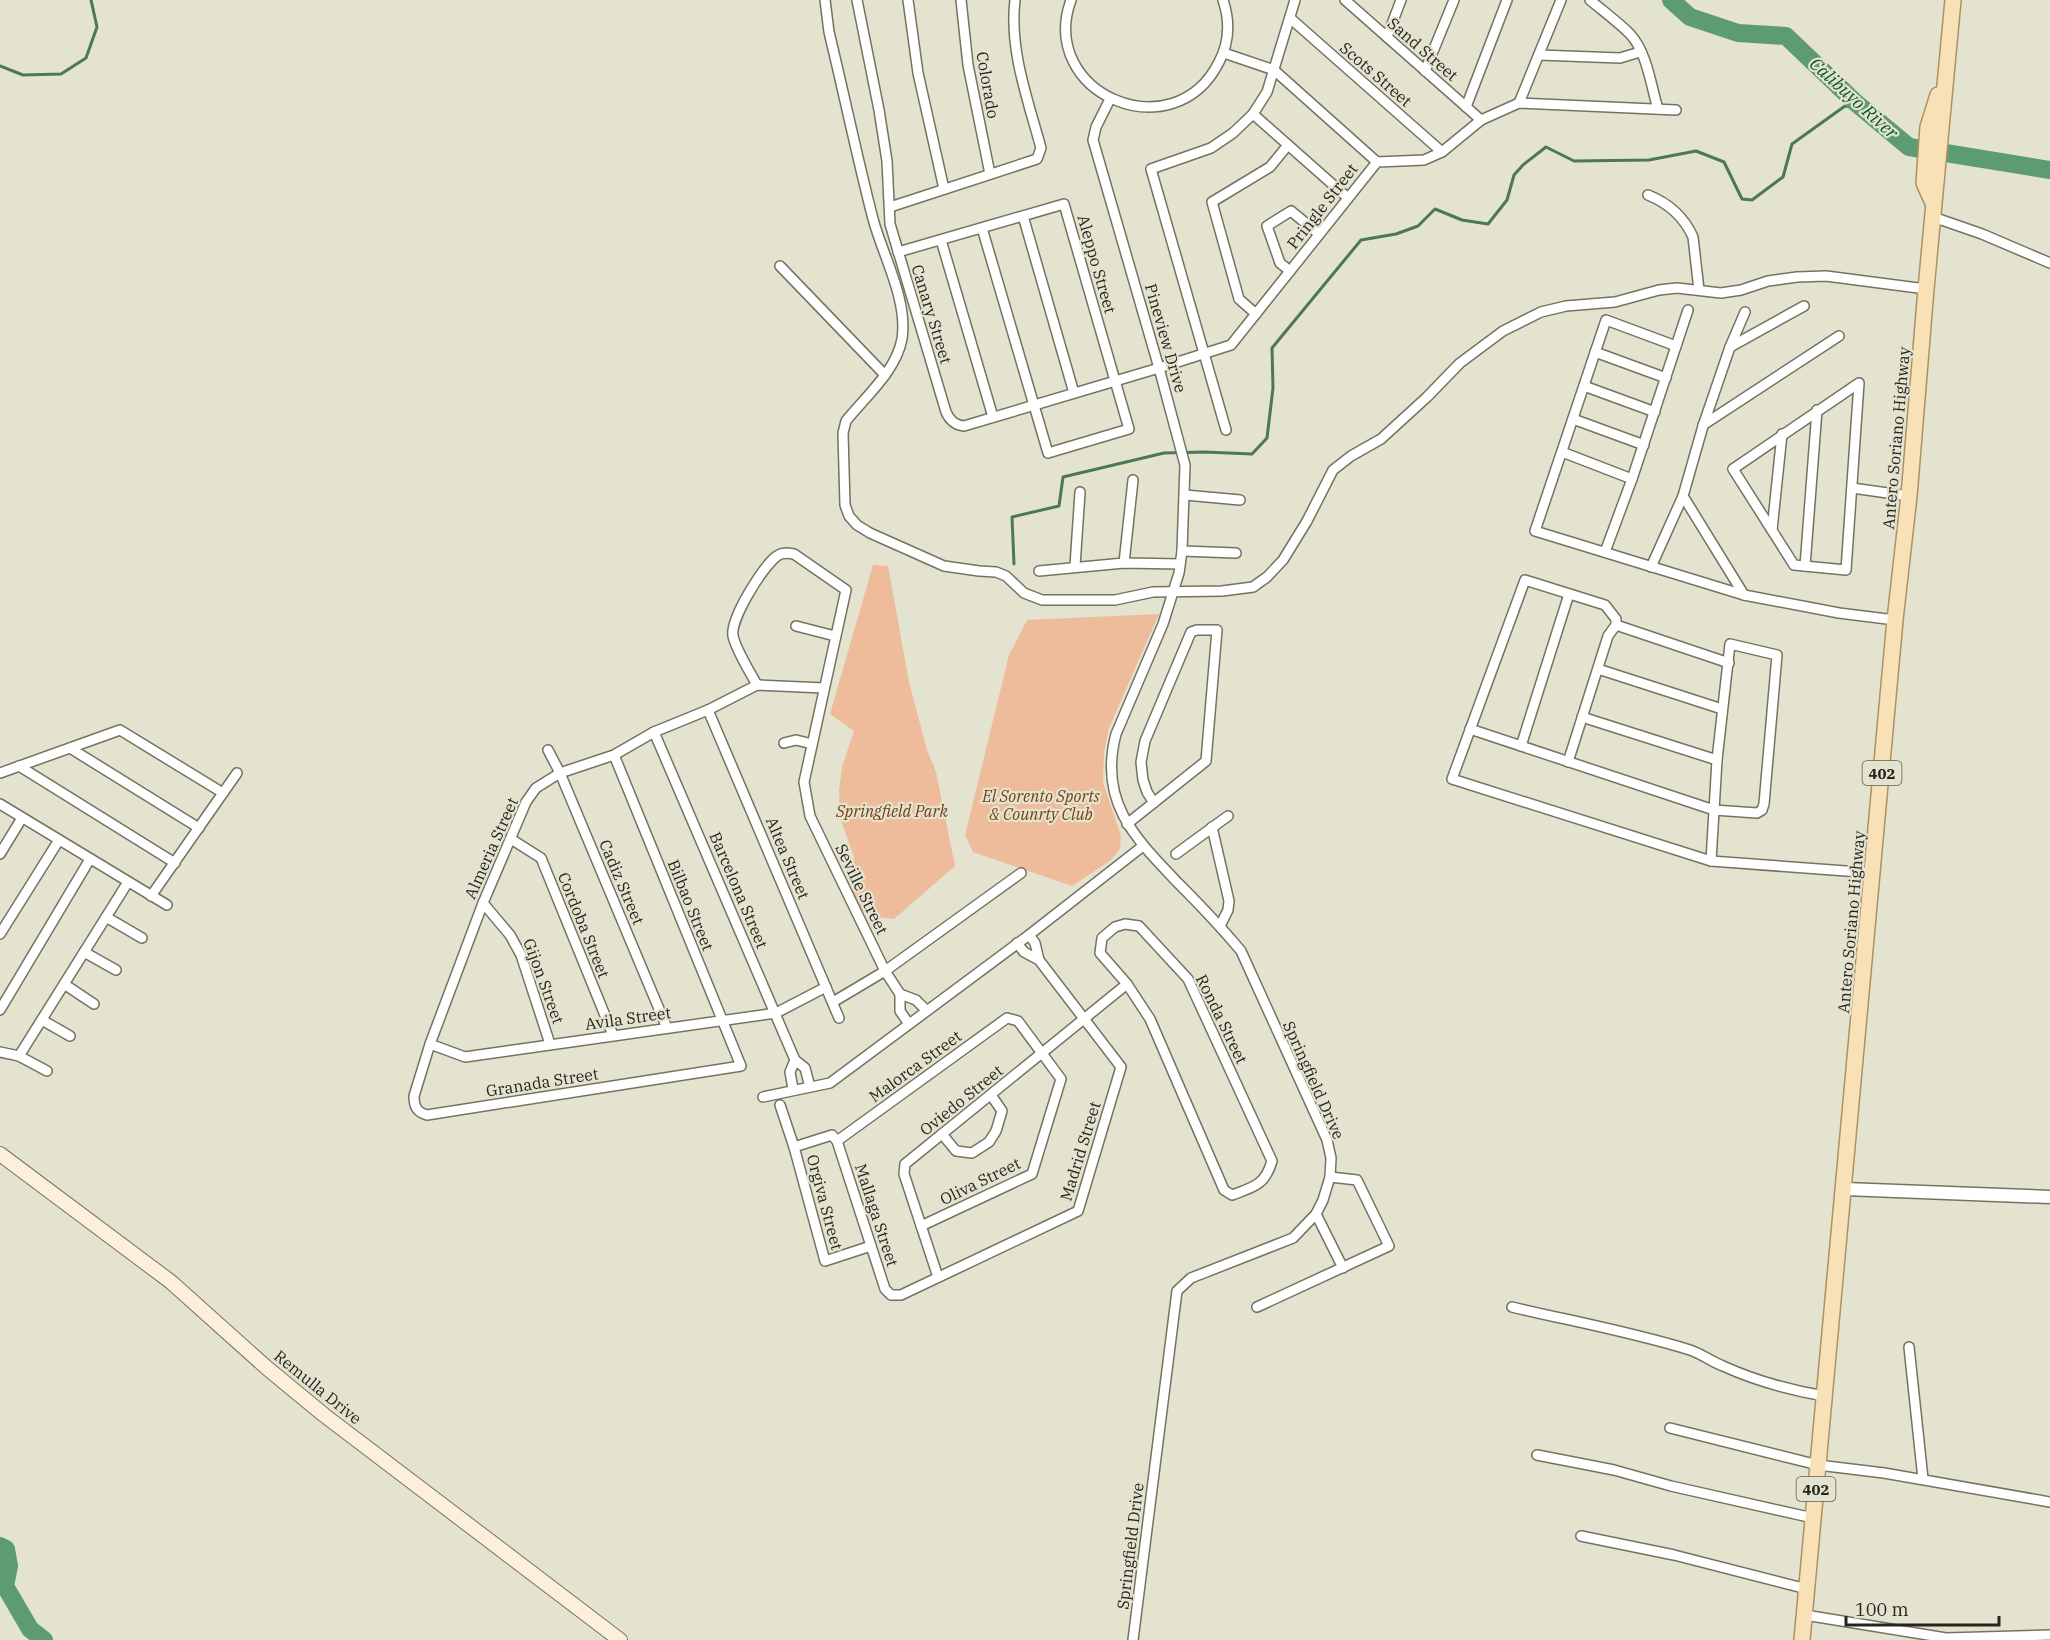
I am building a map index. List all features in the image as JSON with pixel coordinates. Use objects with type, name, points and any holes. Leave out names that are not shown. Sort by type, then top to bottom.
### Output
[{"type":"main road","name":"Antero Soriano Highway","points":[[1803,1640],[1895,620],[1909,496],[1934,212],[1939,125],[1953,0]]},
{"type":"main road","name":"Remulla Drive","points":[[0,1154],[171,1282],[267,1368],[324,1415],[620,1640]]},
{"type":"street","points":[[825,0],[829,32],[874,221],[900,305],[902,338],[896,360],[846,421],[843,433],[845,505],[849,516],[857,525],[870,533],[944,566],[996,572],[1006,576],[1024,593],[1042,600],[1116,600],[1174,590],[1222,591],[1253,587],[1267,577],[1283,560],[1333,470],[1351,456],[1381,440],[1460,363],[1503,331],[1541,312],[1566,306],[1615,302],[1659,290],[1677,288],[1721,293],[1741,290],[1768,281],[1797,277],[1826,276],[1926,290]]},
{"type":"street","name":"Canary Street","points":[[857,0],[887,160],[890,224],[949,418],[958,425],[964,426],[1159,368]]},
{"type":"street","points":[[908,0],[918,73],[944,189]]},
{"type":"street","name":"Colorado","points":[[961,0],[968,65],[990,174]]},
{"type":"street","points":[[890,207],[1037,159],[1041,148],[1015,48],[1013,19],[1015,0]]},
{"type":"street","points":[[1071,0],[1066,28],[1068,47],[1075,66],[1087,81],[1110,99],[1143,108],[1163,106],[1183,99],[1200,88],[1214,72],[1224,53],[1228,23],[1223,0]]},
{"type":"street","points":[[1226,430],[1151,169],[1211,148],[1233,133],[1253,114],[1267,92],[1295,0]]},
{"type":"street","points":[[1387,37],[1401,0]]},
{"type":"street","points":[[1425,71],[1454,0]]},
{"type":"street","points":[[1466,107],[1508,0]]},
{"type":"street","points":[[1519,104],[1561,0]]},
{"type":"street","points":[[1590,0],[1631,35],[1640,52],[1658,109]]},
{"type":"street","name":"Sand Street","points":[[1348,1],[1481,120]]},
{"type":"street","name":"Scots Street","points":[[1290,18],[1442,152]]},
{"type":"street","points":[[1539,56],[1620,58],[1640,52]]},
{"type":"street","points":[[1224,53],[1274,70],[1377,162]]},
{"type":"street","name":"Pineview Drive","points":[[1110,99],[1096,127],[1093,140],[1185,465],[1182,550],[1174,590]]},
{"type":"street","name":"Pringle Street","points":[[1159,368],[1231,345],[1377,162],[1424,160],[1442,152],[1481,120],[1519,104],[1676,110]]},
{"type":"street","points":[[1253,114],[1348,198]]},
{"type":"street","points":[[1256,314],[1239,299],[1212,202],[1270,167],[1288,145]]},
{"type":"street","points":[[1648,195],[1667,205],[1684,221],[1693,237],[1699,290]]},
{"type":"street","name":"Aleppo Street","points":[[898,252],[1064,204],[1129,429],[1048,453],[1033,405]]},
{"type":"street","points":[[1290,271],[1280,263],[1267,226],[1291,211],[1319,234]]},
{"type":"street","points":[[1934,212],[2050,263]]},
{"type":"street","points":[[1023,216],[1074,393]]},
{"type":"street","points":[[982,228],[1033,405]]},
{"type":"street","points":[[941,240],[993,417]]},
{"type":"street","points":[[780,266],[885,375]]},
{"type":"street","points":[[1730,347],[1804,306]]},
{"type":"street","points":[[1605,552],[1689,310]]},
{"type":"street","points":[[1651,567],[1683,496],[1703,426],[1730,347],[1745,312]]},
{"type":"street","points":[[1676,346],[1606,320],[1535,531],[1744,596],[1839,613],[1895,620]]},
{"type":"street","points":[[1703,426],[1839,336]]},
{"type":"street","points":[[1595,352],[1666,378]]},
{"type":"street","points":[[1859,383],[1846,570],[1794,565],[1733,469],[1817,410],[1859,383]]},
{"type":"street","points":[[1584,386],[1655,412]]},
{"type":"street","points":[[1805,566],[1817,410]]},
{"type":"street","points":[[1573,419],[1644,445]]},
{"type":"street","points":[[1772,530],[1782,434]]},
{"type":"street","points":[[1562,452],[1632,479]]},
{"type":"street","points":[[1124,563],[1133,480]]},
{"type":"street","points":[[1852,488],[1909,496]]},
{"type":"street","points":[[1075,566],[1080,492]]},
{"type":"street","points":[[1185,495],[1240,500]]},
{"type":"street","points":[[1683,496],[1744,596]]},
{"type":"street","points":[[1182,550],[1236,553]]},
{"type":"street","points":[[758,686],[733,638],[735,618],[754,585],[777,556],[785,552],[794,554],[846,590],[824,688]]},
{"type":"street","points":[[1039,571],[1124,563],[1180,564]]},
{"type":"street","points":[[1568,762],[1608,636],[1616,625],[1616,619],[1605,605],[1525,580],[1452,779],[1712,861],[1873,873]]},
{"type":"street","name":"Springfield Drive","points":[[1133,1640],[1177,1291],[1191,1278],[1293,1238],[1316,1214],[1323,1200],[1330,1177],[1331,1158],[1327,1140],[1240,951],[1220,926],[1143,846],[1126,824],[1113,788],[1112,748],[1116,734],[1163,624],[1174,590]]},
{"type":"street","points":[[1521,746],[1569,594]]},
{"type":"street","points":[[1616,625],[1729,663]]},
{"type":"street","points":[[796,626],[835,636]]},
{"type":"street","points":[[1126,824],[1154,803],[1206,761],[1217,630],[1191,632],[1145,741],[1141,762],[1143,780],[1154,803]]},
{"type":"street","points":[[1470,729],[1714,810],[1757,813],[1762,810],[1764,804],[1778,655],[1730,644],[1717,760],[1714,810],[1712,861]]},
{"type":"street","points":[[1598,669],[1722,709]]},
{"type":"street","name":"Almeria Street","points":[[430,1044],[483,903],[526,802],[536,788],[560,773],[614,755],[654,732],[758,686],[824,688]]},
{"type":"street","name":"Seville Street","points":[[824,688],[804,782],[810,816],[885,971],[900,993],[916,1000],[926,1010]]},
{"type":"street","name":"Altea Street","points":[[708,710],[839,1018]]},
{"type":"street","points":[[1582,717],[1717,760]]},
{"type":"street","points":[[0,773],[120,730],[223,793]]},
{"type":"street","name":"Barcelona Street","points":[[654,732],[795,1060],[804,1068],[810,1087]]},
{"type":"street","points":[[784,743],[796,740],[812,744]]},
{"type":"street","points":[[70,748],[199,828]]},
{"type":"street","name":"Cadiz Street","points":[[548,750],[560,773],[667,1028]]},
{"type":"street","name":"Bilbao Street","points":[[614,755],[741,1066]]},
{"type":"street","points":[[19,766],[174,863]]},
{"type":"street","points":[[151,896],[237,773]]},
{"type":"street","points":[[0,804],[167,906]]},
{"type":"street","points":[[1176,854],[1228,816]]},
{"type":"street","points":[[0,854],[22,818]]},
{"type":"street","points":[[1212,827],[1229,902],[1228,910],[1220,926]]},
{"type":"street","name":"Cordoba Street","points":[[512,839],[541,858],[613,1035]]},
{"type":"street","points":[[0,934],[59,840]]},
{"type":"street","points":[[763,1097],[830,1083],[1029,935],[1143,846]]},
{"type":"street","points":[[0,1010],[90,859]]},
{"type":"street","points":[[833,1002],[885,971],[1021,873]]},
{"type":"street","points":[[19,1056],[128,882]]},
{"type":"street","name":"Gijon Street","points":[[483,903],[510,934],[521,955],[550,1044]]},
{"type":"street","points":[[106,917],[142,938]]},
{"type":"street","name":"Ronda Street","points":[[1125,924],[1139,926],[1188,979],[1272,1161],[1268,1174],[1258,1185],[1232,1195],[1224,1190],[1150,1018],[1127,984],[1100,953],[1102,939],[1115,927],[1125,924]]},
{"type":"street","name":"Madrid Street","points":[[1029,935],[1035,943],[1039,960]]},
{"type":"street","name":"Madrid Street","points":[[891,1295],[901,1295],[1078,1211],[1121,1067],[1039,960],[1024,952],[1017,943]]},
{"type":"street","points":[[84,952],[116,970]]},
{"type":"street","points":[[64,984],[94,1004]]},
{"type":"street","name":"Oviedo Street","points":[[938,1277],[903,1173],[905,1164],[1127,984]]},
{"type":"street","name":"Avila Street","points":[[430,1044],[465,1057],[667,1028],[776,1012],[826,987]]},
{"type":"street","name":"Seville Street","points":[[900,993],[900,1011],[909,1024]]},
{"type":"street","name":"Malorca Street","points":[[837,1141],[1007,1018],[1018,1021],[1042,1054]]},
{"type":"street","points":[[42,1020],[70,1036]]},
{"type":"street","name":"Granada Street","points":[[430,1044],[414,1096],[417,1110],[427,1115],[741,1066]]},
{"type":"street","points":[[0,1052],[19,1056],[47,1071]]},
{"type":"street","name":"Oliva Street","points":[[921,1226],[1032,1174],[1061,1078],[1042,1054]]},
{"type":"street","name":"Barcelona Street","points":[[794,1089],[790,1071],[795,1060]]},
{"type":"street","points":[[942,1134],[956,1152],[972,1153],[989,1142],[996,1131],[1002,1111],[991,1095]]},
{"type":"street","name":"Orgiva Street","points":[[780,1105],[794,1147],[825,1261],[871,1246]]},
{"type":"street","points":[[794,1147],[832,1135],[837,1141]]},
{"type":"street","name":"Mallaga Street","points":[[837,1141],[885,1289],[891,1295]]},
{"type":"street","points":[[1257,1307],[1389,1246],[1357,1180],[1330,1177]]},
{"type":"street","points":[[1845,1189],[2050,1197]]},
{"type":"street","points":[[1316,1214],[1343,1268]]},
{"type":"street","points":[[1512,1307],[1661,1342],[1694,1352],[1722,1366],[1772,1384],[1794,1391],[1824,1396]]},
{"type":"street","points":[[1909,1347],[1923,1479]]},
{"type":"street","points":[[1670,1428],[1818,1465],[1923,1479],[2050,1502]]},
{"type":"street","points":[[1537,1455],[1614,1470],[1671,1486],[1814,1518]]},
{"type":"street","points":[[1581,1536],[1674,1555],[1807,1589]]},
{"type":"street","points":[[1805,1615],[1946,1638],[2050,1635]]},
{"type":"green space","name":"Springfield Park","points":[[873,565],[888,566],[909,682],[927,750],[936,772],[955,866],[894,919],[875,917],[855,907],[852,882],[854,857],[840,818],[839,791],[842,767],[854,731],[830,714]]},
{"type":"green space","name":"El Sorento Sports & Counrty Club","points":[[1159,614],[1109,728],[1104,752],[1103,782],[1121,836],[1120,849],[1110,861],[1072,886],[973,852],[965,835],[1009,655],[1027,620]]},
{"type":"waterway","points":[[0,66],[23,75],[61,74],[86,58],[97,27],[91,0]]},
{"type":"waterway","name":"Calibuyo River","points":[[1671,0],[1690,17],[1738,33],[1786,36],[1856,103],[1909,147],[2050,170]]},
{"type":"waterway","points":[[1014,564],[1012,517],[1059,506],[1063,477],[1164,453],[1252,454],[1267,438],[1273,388],[1272,348],[1361,240],[1396,234],[1418,226],[1435,209],[1462,220],[1488,224],[1507,200],[1514,175],[1546,147],[1574,161],[1649,160],[1696,151],[1724,162],[1742,199],[1752,200],[1783,177],[1792,144],[1845,106],[1863,109]]},
{"type":"waterway","points":[[0,1546],[6,1549],[9,1566],[5,1586],[30,1629],[44,1640]]}]
